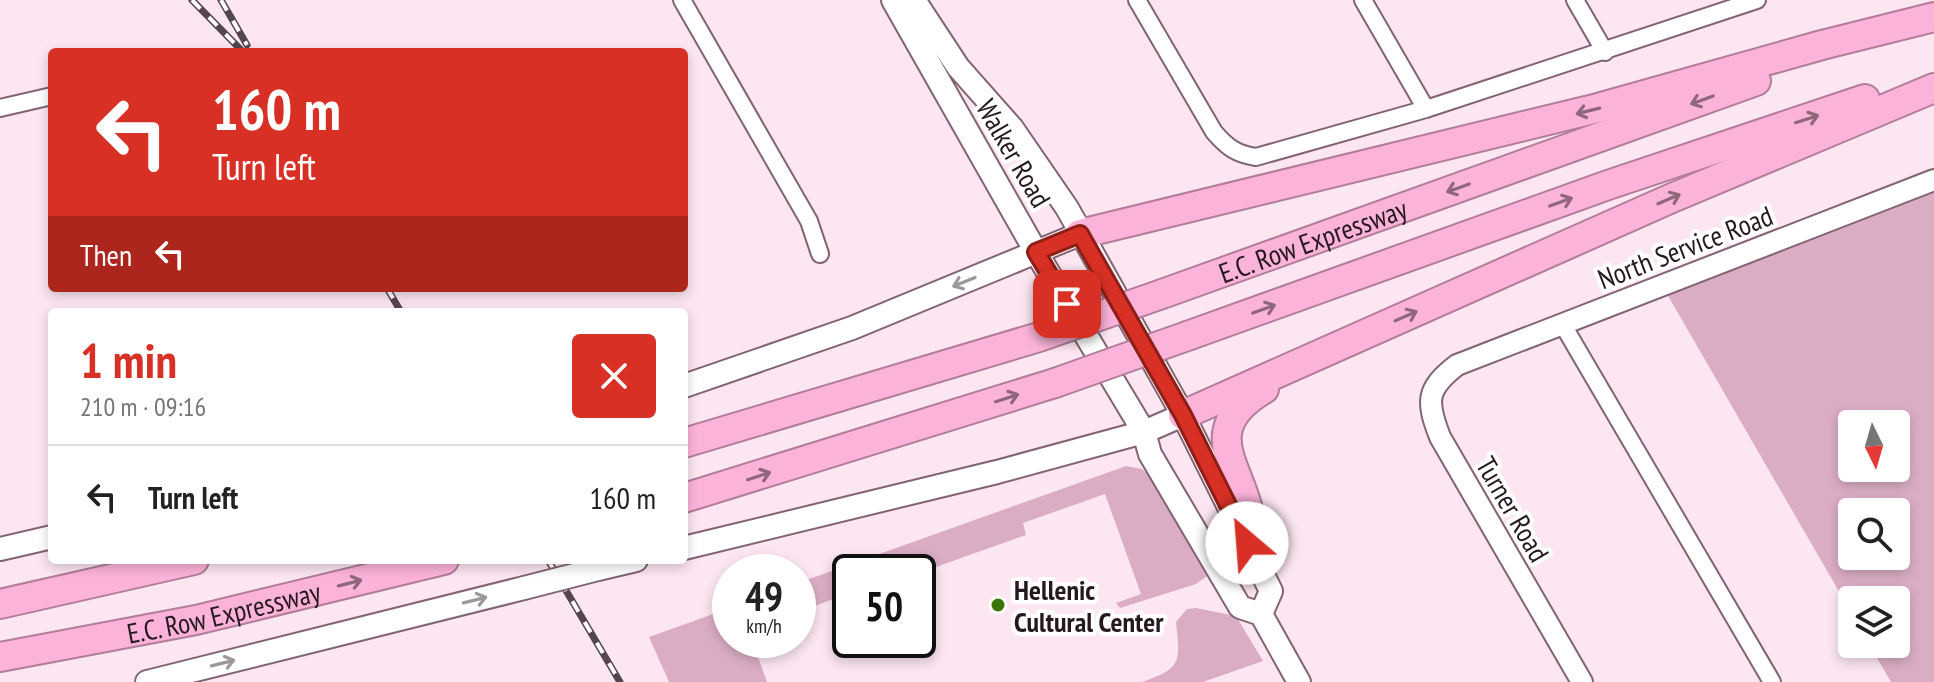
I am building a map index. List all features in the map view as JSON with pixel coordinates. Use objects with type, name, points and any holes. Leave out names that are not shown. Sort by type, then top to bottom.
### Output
[{"type":"highway","points":[[1080,234],[1598,108],[1822,45],[1934,18]]},
{"type":"highway","name":"E.C. Row Expressway","points":[[688,442],[1039,337],[1934,18]]},
{"type":"highway","name":"E.C. Row Expressway","points":[[688,497],[1055,383],[1608,185],[1934,76]]},
{"type":"highway","points":[[1183,415],[1672,198],[1934,88]]},
{"type":"highway","points":[[1247,543],[1252,526],[1228,453],[1225,439],[1228,421],[1251,396],[1334,347]]},
{"type":"highway","name":"E.C. Row Expressway","points":[[0,604],[175,564]]},
{"type":"highway","name":"E.C. Row Expressway","points":[[0,657],[196,620],[427,564]]},
{"type":"highway","points":[[0,592],[119,576]]},
{"type":"highway","points":[[0,677],[196,620]]},
{"type":"main road","name":"Walker Road","points":[[893,0],[1036,252],[1144,432],[1150,454],[1240,607],[1261,614],[1299,682]]},
{"type":"main road","name":"Walker Road","points":[[914,0],[958,67],[1012,128],[1067,208],[1183,415],[1271,591],[1261,614]]},
{"type":"main road","points":[[688,385],[852,328],[1080,234]]},
{"type":"main road","points":[[688,547],[997,472],[1144,432],[1183,415]]},
{"type":"main road","points":[[0,549],[48,538]]},
{"type":"main road","points":[[147,682],[619,564]]},
{"type":"street","points":[[682,0],[809,221],[820,254]]},
{"type":"street","points":[[1137,0],[1214,132],[1226,147],[1240,155],[1256,157],[1426,109],[1757,0]]},
{"type":"street","points":[[1363,0],[1426,109]]},
{"type":"street","points":[[1575,0],[1605,52]]},
{"type":"street","points":[[0,108],[48,97]]},
{"type":"street","name":"North Service Road","points":[[1457,365],[1934,180]]},
{"type":"street","points":[[1563,325],[1772,682]]},
{"type":"street","name":"Turner Road","points":[[1457,365],[1436,381],[1430,398],[1440,437],[1582,682]]},
{"type":"shaded area","points":[[1934,192],[1934,682],[1891,682],[1877,658],[1910,658],[1910,586],[1838,586],[1838,590],[1667,294]]},
{"type":"shaded area","points":[[1126,466],[1142,469],[1151,477],[1207,576],[1196,584],[1120,608],[1116,603],[1141,594],[1105,494],[1023,523],[1026,535],[936,567],[936,554],[879,554]]},
{"type":"shaded area","points":[[832,571],[832,600],[816,605],[816,577]]},
{"type":"shaded area","points":[[1187,609],[1236,616],[1263,661],[1203,682],[1142,682],[1172,667],[1178,654],[1176,622]]},
{"type":"shaded area","points":[[712,614],[712,658],[758,658],[767,682],[669,682],[649,637]]},
{"type":"railway","points":[[192,0],[239,48]]},
{"type":"railway","points":[[221,0],[247,45]]},
{"type":"railway","points":[[389,292],[399,308]]},
{"type":"railway","points":[[550,564],[620,682]]},
{"type":"place","name":"Hellenic Cultural Center","points":[[998,605]]},
{"type":"route","points":[[1067,304],[1036,252],[1080,234],[1183,415],[1247,543]]}]
